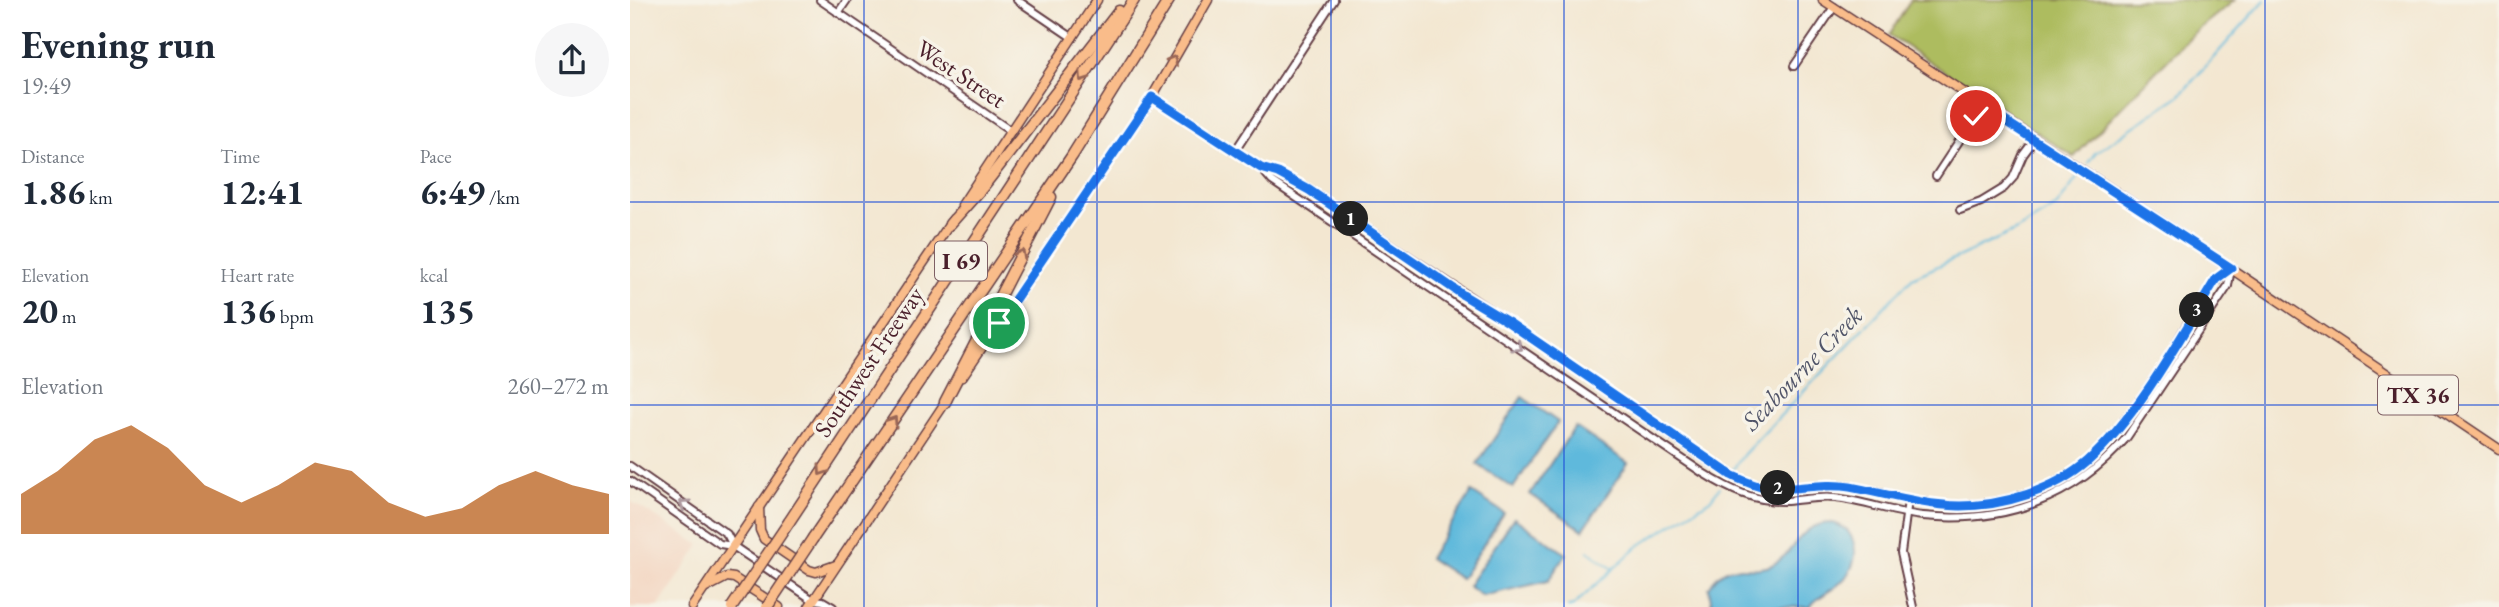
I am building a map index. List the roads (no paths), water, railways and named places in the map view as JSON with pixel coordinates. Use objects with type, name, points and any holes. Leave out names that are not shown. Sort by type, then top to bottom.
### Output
[{"type":"highway","points":[[950,223],[982,188],[1128,0]]},
{"type":"highway","name":"Southwest Freeway","points":[[732,607],[1134,0]]},
{"type":"highway","name":"I 69","points":[[767,607],[1072,156],[1169,0]]},
{"type":"highway","points":[[945,402],[1072,156]]},
{"type":"main road","points":[[692,607],[1097,0]]},
{"type":"main road","points":[[813,605],[945,402],[1152,97],[1208,0]]},
{"type":"main road","name":"TX 36","points":[[1823,0],[2231,268],[2499,449]]},
{"type":"main road","points":[[759,506],[760,530],[764,539],[809,570],[823,570],[837,565]]},
{"type":"main road","points":[[704,589],[727,577],[734,578],[779,607]]},
{"type":"street","name":"West Street","points":[[820,0],[1012,131]]},
{"type":"street","points":[[838,13],[847,0]]},
{"type":"street","points":[[1017,0],[1073,38]]},
{"type":"street","points":[[1235,151],[1334,0]]},
{"type":"street","points":[[1794,66],[1834,7]]},
{"type":"street","points":[[1152,97],[1261,168],[1272,181],[1703,473],[1745,495],[1765,500],[1836,498],[1923,516],[1976,517],[2001,514],[2062,492],[2089,474],[2127,437],[2228,286],[2231,268]]},
{"type":"street","points":[[1936,176],[1982,106]]},
{"type":"street","points":[[1960,210],[1981,202],[2004,188],[2013,178],[2023,155],[2035,139]]},
{"type":"street","points":[[1261,168],[1278,173],[1309,190],[1463,295],[1508,322],[1710,462],[1749,483],[1767,488],[1829,484],[1908,500],[1961,506],[1996,502],[2040,488],[2071,473],[2113,435],[2142,396],[2216,279],[2231,268]]},
{"type":"street","points":[[630,467],[727,534],[733,546],[813,605],[823,601],[833,607]]},
{"type":"street","points":[[630,481],[720,544],[733,546]]},
{"type":"street","points":[[1908,500],[1901,553],[1913,607]]},
{"type":"water","points":[[1522,397],[1558,422],[1513,488],[1477,464]]},
{"type":"water","points":[[1575,427],[1628,463],[1583,530],[1530,494]]},
{"type":"water","points":[[1472,492],[1504,513],[1461,579],[1429,558]]},
{"type":"water","points":[[1514,518],[1566,554],[1548,581],[1482,596],[1468,586]]},
{"type":"water","points":[[1832,523],[1850,535],[1855,549],[1853,564],[1842,581],[1811,607],[1712,607],[1709,588],[1723,572],[1772,565],[1812,528]]},
{"type":"waterway","name":"Seabourne Creek","points":[[2088,163],[2095,153],[2180,95],[2265,0]]},
{"type":"waterway","name":"Seabourne Creek","points":[[1732,471],[1744,454],[1912,278],[2017,230],[2057,206],[2077,178]]},
{"type":"waterway","name":"Seabourne Creek","points":[[1568,607],[1573,606],[1637,547],[1710,500],[1720,487]]},
{"type":"waterway","points":[[1588,551],[1613,569]]}]
